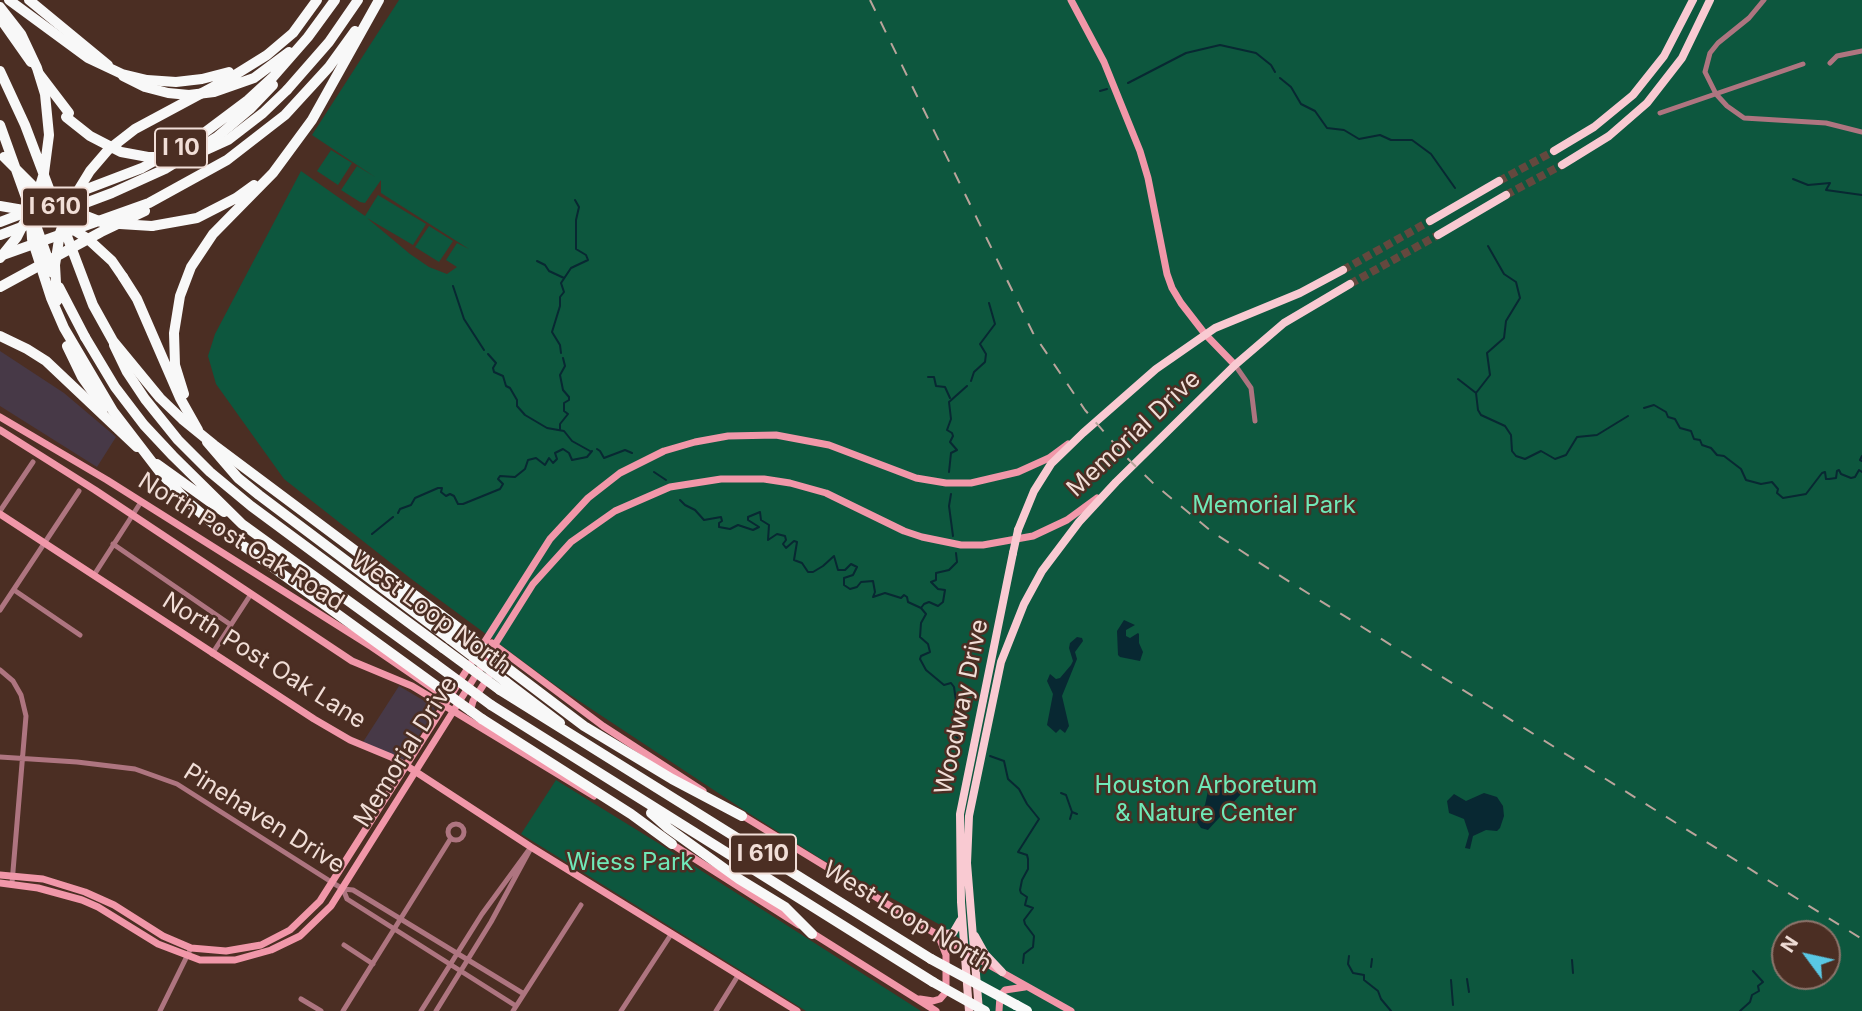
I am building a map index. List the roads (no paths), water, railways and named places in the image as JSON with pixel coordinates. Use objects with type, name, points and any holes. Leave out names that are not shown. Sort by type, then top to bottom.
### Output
[{"type":"highway","points":[[9,0],[88,58],[138,79],[191,81],[245,67]]},
{"type":"highway","points":[[29,0],[124,77],[145,87],[178,95],[214,92],[254,78],[298,45],[323,17]]},
{"type":"highway","points":[[127,438],[82,377],[65,340],[57,307],[57,253],[62,226],[71,202],[85,178],[116,144],[135,129],[267,55],[293,33],[317,0]]},
{"type":"highway","name":"I 10","points":[[0,222],[116,179],[188,144],[261,89],[299,49],[335,0]]},
{"type":"highway","points":[[286,88],[352,0]]},
{"type":"highway","points":[[0,25],[67,115],[90,136],[121,152],[148,157],[181,156],[206,150],[234,136],[257,118],[328,42],[358,0]]},
{"type":"highway","points":[[188,412],[175,365],[174,351],[177,309],[184,283],[207,242],[273,173],[312,120],[377,0]]},
{"type":"highway","name":"I 10","points":[[0,257],[128,211],[175,191],[241,150],[285,115],[329,67],[377,0]]},
{"type":"highway","points":[[0,7],[21,34],[37,68],[45,94],[48,135],[44,173],[36,199],[17,237],[0,257]]},
{"type":"highway","points":[[0,235],[139,181],[216,137],[250,109],[271,87],[323,17]]},
{"type":"highway","points":[[0,18],[67,115]]},
{"type":"highway","name":"West Loop North","points":[[0,71],[25,125],[93,305],[127,372],[155,412],[189,451],[223,483],[449,640],[503,686],[594,748],[931,959],[1027,1011]]},
{"type":"highway","name":"West Loop North","points":[[0,125],[67,307],[104,370],[157,439],[209,497],[242,524],[491,705],[933,982],[985,1011]]},
{"type":"highway","points":[[2,154],[48,199],[79,215],[104,223],[152,226],[197,218],[223,205],[249,188],[286,155]]},
{"type":"highway","points":[[0,287],[155,206],[175,191]]},
{"type":"highway","points":[[0,206],[35,212],[63,223],[88,239],[112,261],[137,299],[193,422],[219,458],[238,478],[449,640],[509,670]]},
{"type":"highway","points":[[30,208],[33,239],[46,283],[64,328],[113,411],[179,493],[216,526],[479,723],[631,814],[672,845]]},
{"type":"highway","points":[[0,336],[15,342],[55,369],[127,438],[170,474],[209,497]]},
{"type":"highway","points":[[113,341],[181,419],[464,632],[509,670],[584,726],[672,779],[742,816]]},
{"type":"highway","points":[[633,796],[668,828],[785,907],[812,933]]},
{"type":"main road","points":[[1071,0],[1104,62],[1140,151],[1169,281],[1181,303],[1205,334],[1235,365]]},
{"type":"main road","points":[[1554,151],[1594,127],[1633,94],[1664,55],[1693,0]]},
{"type":"main road","points":[[1562,164],[1622,126],[1658,91],[1682,58],[1710,0]]},
{"type":"main road","points":[[1430,221],[1499,181]]},
{"type":"main road","points":[[1438,234],[1506,195]]},
{"type":"main road","name":"Memorial Drive","points":[[0,875],[13,879],[43,879],[114,905],[163,936],[191,948],[226,951],[275,939],[310,913],[333,884],[538,557],[566,519],[613,478],[664,452],[695,442],[728,436],[776,435],[829,445],[916,478],[946,483],[971,483],[1005,477],[1036,464],[1083,433],[1156,369],[1205,334],[1300,293],[1343,271]]},
{"type":"main road","name":"Memorial Drive","points":[[84,896],[158,944],[187,956],[211,961],[235,960],[271,950],[300,936],[313,926],[343,889],[533,584],[571,542],[615,511],[670,487],[721,479],[764,479],[827,493],[913,534],[939,541],[983,545],[1017,540],[1050,529],[1083,510],[1116,482],[1235,365],[1284,323],[1350,284]]},
{"type":"main road","name":"North Post Oak Road","points":[[0,417],[372,647],[447,703],[479,723]]},
{"type":"main road","name":"North Post Oak Road","points":[[0,430],[363,667],[404,682],[447,703]]},
{"type":"main road","name":"Woodway Drive","points":[[979,1011],[967,833],[984,716],[1013,553],[1028,502],[1040,480],[1051,464],[1083,433]]},
{"type":"main road","name":"Woodway Drive","points":[[969,1011],[962,919],[960,814],[984,716],[1007,642],[1033,587],[1065,538],[1116,482]]},
{"type":"main road","name":"North Post Oak Lane","points":[[0,513],[334,732],[407,766],[531,847],[797,1011]]},
{"type":"main road","points":[[486,638],[603,726],[742,816],[937,935],[1071,1011]]},
{"type":"main road","points":[[479,723],[470,715],[470,708],[494,668],[506,662],[522,665]]},
{"type":"main road","points":[[386,820],[405,777],[407,766]]},
{"type":"main road","points":[[672,845],[936,1011]]},
{"type":"main road","name":"Memorial Drive","points":[[0,883],[13,879]]},
{"type":"main road","points":[[937,935],[953,933],[962,919]]},
{"type":"main road","points":[[972,928],[985,954],[1002,972]]},
{"type":"main road","points":[[915,998],[933,1001],[940,999],[946,992],[946,951],[937,935]]},
{"type":"main road","points":[[999,1011],[1000,996],[1005,990],[1011,987],[1026,987]]},
{"type":"street","points":[[1763,0],[1749,18],[1710,53],[1705,72],[1716,93],[1727,106],[1744,118],[1826,123],[1862,132]]},
{"type":"street","points":[[1830,63],[1838,56],[1862,51]]},
{"type":"street","points":[[1660,114],[1803,64]]},
{"type":"street","points":[[1235,365],[1251,388],[1255,421]]},
{"type":"street","points":[[0,513],[33,462]]},
{"type":"street","points":[[0,610],[79,491]]},
{"type":"street","points":[[94,575],[141,502]]},
{"type":"street","points":[[113,544],[231,625]]},
{"type":"street","points":[[14,590],[80,635]]},
{"type":"street","points":[[212,654],[251,594]]},
{"type":"street","points":[[0,670],[13,681],[24,703],[23,760],[13,879]]},
{"type":"street","name":"Pinehaven Drive","points":[[0,757],[135,769],[166,779],[205,800],[343,889]]},
{"type":"street","points":[[343,1011],[451,838]]},
{"type":"street","points":[[421,1011],[531,847]]},
{"type":"street","points":[[436,1011],[491,922],[531,847]]},
{"type":"street","points":[[524,993],[354,890],[343,889],[347,899],[514,1009],[581,905]]},
{"type":"street","points":[[374,916],[380,906]]},
{"type":"street","points":[[621,1011],[672,933]]},
{"type":"street","points":[[344,945],[373,964]]},
{"type":"street","points":[[160,1011],[191,948]]},
{"type":"street","points":[[716,1011],[739,974]]},
{"type":"street","points":[[301,999],[321,1011]]},
{"type":"water","points":[[1124,620],[1135,625],[1126,630],[1126,636],[1130,638],[1139,634],[1143,652],[1140,661],[1118,655],[1117,631]]},
{"type":"water","points":[[1077,637],[1083,641],[1075,652],[1077,659],[1062,696],[1069,726],[1065,733],[1060,729],[1056,733],[1047,725],[1053,694],[1047,681],[1050,674],[1056,679],[1060,678],[1071,665],[1073,661],[1070,643]]},
{"type":"water","points":[[1236,780],[1241,794],[1208,830],[1201,828],[1194,818],[1205,805],[1208,791],[1215,782]]},
{"type":"water","points":[[1484,793],[1497,797],[1503,806],[1504,816],[1500,828],[1473,836],[1470,849],[1465,848],[1469,834],[1464,819],[1449,813],[1447,801],[1454,794],[1466,801]]},
{"type":"waterway","points":[[1128,83],[1186,53],[1220,45],[1256,53],[1271,65],[1275,72]]},
{"type":"waterway","points":[[1280,78],[1291,87],[1301,104],[1315,111],[1327,128],[1344,130],[1359,139],[1380,135],[1391,140],[1412,140],[1431,154],[1455,188]]},
{"type":"waterway","points":[[1100,91],[1107,89]]},
{"type":"waterway","points":[[1793,179],[1808,185],[1830,183],[1826,190],[1862,195]]},
{"type":"waterway","points":[[561,353],[560,345],[552,332],[560,297],[564,292],[561,283],[571,268],[588,260],[586,255],[576,249],[579,207],[575,200]]},
{"type":"waterway","points":[[1488,246],[1504,274],[1516,282],[1520,298],[1506,321],[1504,338],[1487,353],[1490,375],[1476,393],[1481,415],[1505,426],[1511,435],[1512,451],[1516,456],[1525,459],[1541,451],[1555,459],[1566,455],[1577,437],[1597,435],[1628,416]]},
{"type":"waterway","points":[[537,261],[564,278]]},
{"type":"waterway","points":[[453,286],[464,319],[484,350]]},
{"type":"waterway","points":[[971,381],[974,372],[985,362],[986,354],[980,344],[995,324],[989,303]]},
{"type":"waterway","points":[[488,354],[496,363],[494,372],[503,376],[506,386],[517,400],[517,406],[525,415],[547,428],[564,431],[572,441],[590,451]]},
{"type":"waterway","points":[[560,429],[560,424],[568,414],[564,411],[564,403],[569,400],[563,390],[560,375],[565,366],[563,358]]},
{"type":"waterway","points":[[928,377],[934,377],[936,386],[945,387],[950,398]]},
{"type":"waterway","points":[[1458,379],[1476,393]]},
{"type":"waterway","points":[[949,472],[951,453],[957,450],[950,442],[952,433],[947,430],[951,419],[949,402],[967,386]]},
{"type":"waterway","points":[[1644,408],[1654,405],[1666,412],[1668,417],[1675,419],[1680,428],[1691,431],[1694,439],[1700,440],[1702,445],[1711,448],[1717,455],[1724,456],[1741,469],[1746,480],[1761,484],[1772,482],[1778,489],[1777,493],[1783,498],[1806,494],[1825,472],[1826,479],[1836,478],[1839,470],[1841,474],[1851,478],[1855,477],[1859,470],[1862,472]]},
{"type":"waterway","points":[[398,513],[400,509],[411,505],[415,498],[438,488],[442,488],[441,492],[446,496],[454,496],[458,504],[463,504],[500,489],[503,484],[498,479],[500,476],[515,477],[525,469],[528,460],[536,458],[545,465],[549,458],[553,463],[557,459],[555,453],[563,449],[569,453],[572,460],[587,457],[592,451]]},
{"type":"waterway","points":[[597,449],[604,458],[625,450],[632,453]]},
{"type":"waterway","points":[[1862,456],[1862,461]]},
{"type":"waterway","points":[[654,472],[666,480]]},
{"type":"waterway","points":[[951,494],[949,506],[953,536]]},
{"type":"waterway","points":[[680,500],[704,520],[721,517],[719,527],[730,529],[738,525],[753,530],[759,527],[748,520],[748,517],[760,512],[761,520],[769,525],[768,540],[777,534],[785,536],[783,544],[786,548],[794,541],[797,542],[794,560],[802,563],[808,572],[823,566],[834,556],[838,570],[845,570],[851,564],[857,567],[853,575],[844,578],[844,585],[850,589],[861,582],[873,581],[873,597],[885,593],[901,598],[904,595],[908,602],[921,608]]},
{"type":"waterway","points":[[372,534],[393,517]]},
{"type":"waterway","points":[[956,553],[957,562],[949,570],[936,573],[936,580],[931,582],[938,589],[945,590],[943,602],[938,606],[929,602],[921,608],[926,614],[921,623],[920,637],[928,644],[930,652],[920,659],[926,670],[944,685],[951,683],[954,687],[956,701],[953,725],[956,736],[962,743]]},
{"type":"waterway","points":[[990,756],[1004,761],[1008,779],[1019,789],[1039,819],[1018,852],[1027,855],[1028,869],[1020,890],[1027,897],[1025,905],[1033,908],[1024,920],[1034,936],[1033,947],[1024,954],[1023,963]]},
{"type":"waterway","points":[[1061,793],[1066,795],[1072,812],[1077,814],[1072,812],[1070,819]]},
{"type":"waterway","points":[[1349,956],[1348,964],[1353,973],[1364,975],[1364,980],[1378,991],[1391,1011]]},
{"type":"waterway","points":[[1371,967],[1372,959]]},
{"type":"waterway","points":[[1572,960],[1573,973]]},
{"type":"waterway","points":[[1740,1011],[1750,1002],[1752,995],[1759,991],[1758,986],[1763,982],[1753,971]]},
{"type":"waterway","points":[[1467,979],[1469,992]]},
{"type":"waterway","points":[[1451,980],[1453,1005]]},
{"type":"tunnel","points":[[1499,181],[1554,151]]},
{"type":"tunnel","points":[[1506,195],[1562,165]]},
{"type":"tunnel","points":[[1343,270],[1430,221]]},
{"type":"tunnel","points":[[1350,284],[1438,235]]},
{"type":"railway","points":[[870,0],[1033,333],[1085,410],[1125,456],[1154,484],[1211,531],[1258,562],[1862,939]]},
{"type":"park label","name":"Memorial Park","points":[[1274,506]]},
{"type":"park label","name":"Houston Arboretum & Nature Center","points":[[1206,800]]},
{"type":"park label","name":"Wiess Park","points":[[630,863]]}]
